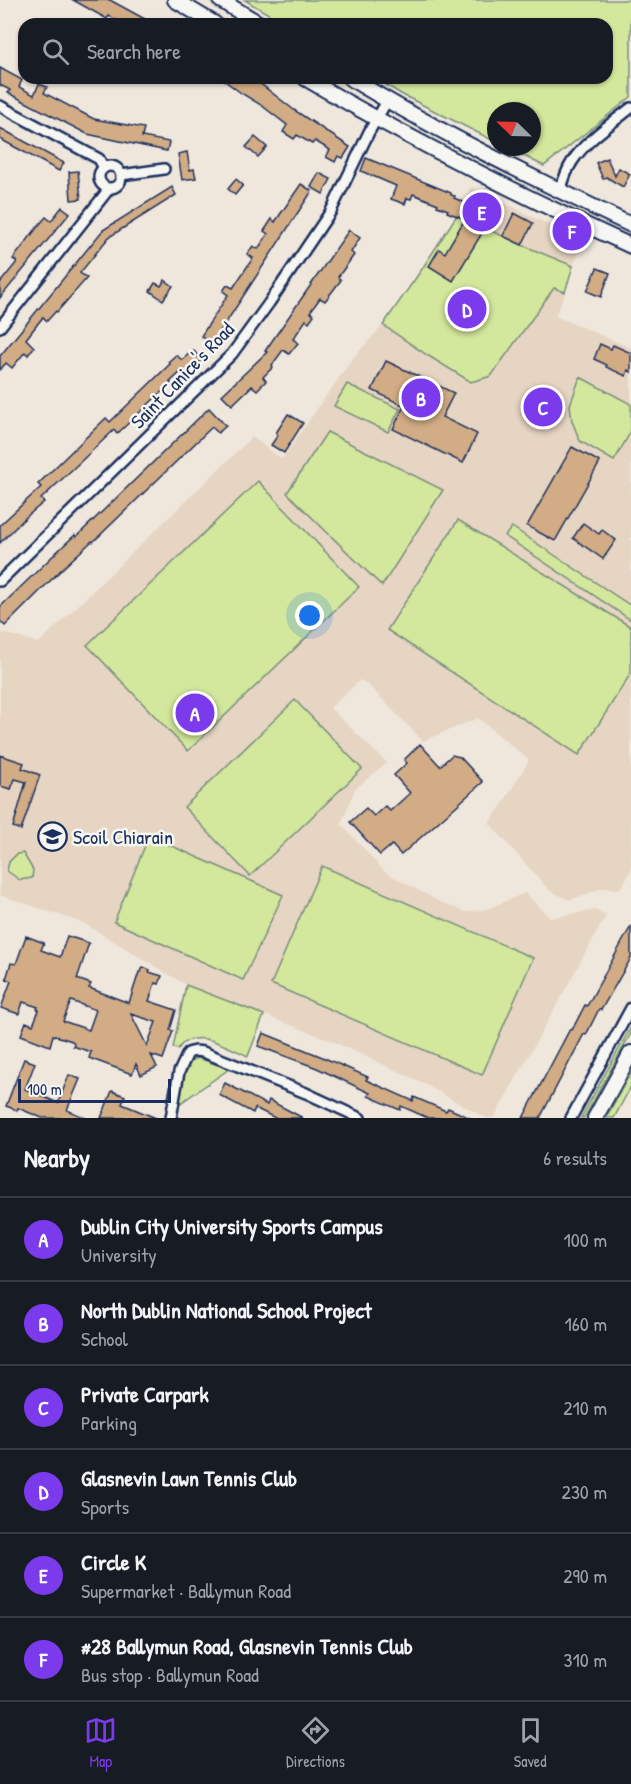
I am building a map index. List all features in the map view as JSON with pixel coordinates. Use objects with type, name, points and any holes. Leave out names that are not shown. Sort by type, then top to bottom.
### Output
[{"type":"main road","points":[[175,0],[205,18]]},
{"type":"main road","points":[[220,0],[250,18]]},
{"type":"main road","points":[[315,84],[376,120],[631,246]]},
{"type":"main road","points":[[360,84],[387,101],[560,192],[631,225]]},
{"type":"main road","points":[[552,208],[560,192]]},
{"type":"main road","points":[[595,1118],[631,1053]]},
{"type":"street","name":"Saint Canice's Road","points":[[0,581],[231,354],[269,303],[331,211],[387,101]]},
{"type":"street","points":[[0,106],[99,159],[104,168]]},
{"type":"street","points":[[560,192],[564,176],[575,158],[610,124],[631,108]]},
{"type":"street","points":[[0,327],[109,189],[118,186],[122,178],[115,167],[104,168],[100,173],[102,186],[109,189]]},
{"type":"street","points":[[121,175],[164,169]]},
{"type":"street","points":[[572,1118],[631,1008]]},
{"type":"street","points":[[171,1118],[179,1072],[188,1053],[195,1051],[203,1052],[360,1118]]},
{"type":"shaded area","points":[[471,187],[584,242],[573,266],[457,215]]},
{"type":"shaded area","points":[[554,288],[565,293],[555,316],[631,348],[631,870],[620,889],[603,888],[570,900],[550,891],[489,823],[529,760],[478,718],[423,741],[368,685],[360,680],[330,708],[387,763],[355,789],[341,824],[385,872],[440,902],[465,912],[487,909],[525,893],[550,918],[595,910],[606,916],[494,1118],[486,1118],[417,1080],[330,1040],[186,985],[85,924],[0,895],[0,632],[39,643],[252,437],[282,459],[352,359],[383,325],[472,382],[491,376]]},
{"type":"green space","points":[[245,0],[631,0],[631,97],[544,166],[524,156],[541,156],[541,102],[487,102],[487,137],[385,84],[613,84],[613,18],[275,18]]},
{"type":"green space","points":[[457,215],[573,266],[565,292],[554,288],[491,376],[471,382],[383,325]]},
{"type":"green space","points":[[580,377],[631,405],[631,431],[614,461],[580,441],[572,421],[570,405]]},
{"type":"green space","points":[[347,384],[400,409],[388,432],[334,406]]},
{"type":"green space","points":[[327,432],[443,490],[382,586],[287,493]]},
{"type":"green space","points":[[258,481],[359,587],[188,751],[87,645]]},
{"type":"green space","points":[[458,520],[631,627],[631,673],[579,755],[387,630]]},
{"type":"green space","points":[[512,527],[631,606],[631,620],[505,536]]},
{"type":"green space","points":[[295,700],[362,769],[250,876],[184,807]]},
{"type":"green space","points":[[149,836],[283,895],[243,980],[114,922]]},
{"type":"green space","points":[[23,853],[33,870],[32,878],[20,880],[7,871],[9,862],[17,854]]},
{"type":"green space","points":[[322,866],[533,958],[482,1075],[271,984]]},
{"type":"green space","points":[[186,985],[264,1015],[248,1056],[212,1040],[193,1039],[185,1042],[178,1049],[173,1048]]},
{"type":"green space","points":[[631,1027],[631,1033],[584,1118],[581,1118]]},
{"type":"green space","points":[[198,1058],[229,1069],[179,1104],[185,1071],[192,1061]]},
{"type":"green space","points":[[631,1072],[631,1086],[614,1118],[606,1118]]},
{"type":"building","points":[[73,0],[110,0],[143,18],[109,16],[105,18]]},
{"type":"building","points":[[0,68],[18,78],[19,87],[34,95],[39,84],[47,87],[44,93],[94,119],[144,128],[142,137],[169,142],[167,151],[87,134],[8,93],[10,90],[0,85]]},
{"type":"building","points":[[229,84],[261,84],[294,110],[350,147],[343,158],[338,156],[335,162],[326,157],[330,150],[315,141],[312,144],[297,135],[294,139],[283,132],[287,125]]},
{"type":"building","points":[[0,128],[64,163],[59,171],[0,139]]},
{"type":"building","points":[[255,137],[267,147],[258,157],[246,147]]},
{"type":"building","points":[[187,152],[190,170],[194,169],[196,178],[182,180],[178,154]]},
{"type":"building","points":[[366,158],[451,193],[455,196],[454,198],[473,206],[478,196],[498,205],[453,281],[429,266],[439,249],[445,253],[465,219],[447,212],[448,210],[437,206],[438,204],[413,194],[411,199],[407,198],[405,204],[391,199],[396,186],[361,171]]},
{"type":"building","points":[[607,158],[615,176],[619,168],[630,174],[623,187],[606,177],[603,179],[596,163]]},
{"type":"building","points":[[78,171],[81,199],[71,200],[69,172]]},
{"type":"building","points":[[319,173],[331,179],[323,194],[311,187]]},
{"type":"building","points":[[236,179],[243,185],[235,195],[228,189]]},
{"type":"building","points":[[301,184],[312,191],[212,344],[201,336],[228,295],[223,291],[227,285],[233,288],[253,258],[247,254],[253,246],[258,249],[268,234],[264,231],[272,219],[275,222]]},
{"type":"building","points":[[172,187],[176,195],[109,237],[80,273],[87,278],[47,321],[43,317],[26,339],[34,347],[28,355],[25,352],[12,368],[6,363],[0,370],[0,356],[103,230]]},
{"type":"building","points":[[62,207],[70,213],[0,298],[0,283],[17,262],[13,259],[46,217],[51,221]]},
{"type":"building","points":[[514,213],[533,223],[522,245],[503,236]]},
{"type":"building","points":[[349,230],[360,238],[351,252],[354,255],[338,277],[341,280],[325,301],[320,298],[310,312],[314,315],[309,322],[306,320],[293,339],[298,343],[289,354],[283,350],[272,365],[273,367],[263,377],[266,381],[257,390],[252,386],[232,405],[222,395],[267,352],[265,351]]},
{"type":"building","points":[[597,268],[610,273],[601,297],[587,291]]},
{"type":"building","points":[[165,280],[173,286],[163,300],[150,291],[155,283],[161,286]]},
{"type":"building","points":[[600,344],[611,349],[613,345],[631,353],[631,372],[628,370],[626,376],[594,359]]},
{"type":"building","points":[[193,350],[202,360],[186,375],[182,371],[117,434],[114,430],[41,499],[44,502],[0,543],[0,525],[41,487],[38,484],[106,418],[110,422],[170,364],[168,362],[176,355],[182,360]]},
{"type":"building","points":[[386,361],[454,393],[442,417],[477,434],[463,463],[393,429],[404,406],[372,390]]},
{"type":"building","points":[[209,408],[226,426],[218,433],[212,427],[5,626],[0,621],[0,607]]},
{"type":"building","points":[[288,414],[303,423],[284,453],[271,445]]},
{"type":"building","points":[[572,447],[600,462],[555,541],[527,526]]},
{"type":"building","points":[[583,523],[599,534],[602,530],[616,540],[603,559],[573,538]]},
{"type":"building","points":[[420,744],[440,766],[452,755],[460,757],[483,782],[401,855],[392,845],[380,855],[350,822],[366,808],[374,816],[385,806],[390,811],[410,793],[394,775],[407,763],[404,760]]},
{"type":"building","points":[[0,755],[24,763],[22,768],[40,775],[21,830],[13,827],[26,782],[15,779],[11,789],[0,786]]},
{"type":"building","points":[[631,926],[631,958],[601,1010],[599,1009],[586,1035],[584,1034],[540,1118],[523,1118],[570,1029],[572,1030],[585,1005],[587,1006]]},
{"type":"building","points":[[26,936],[44,943],[41,950],[60,957],[67,936],[89,943],[77,979],[91,984],[89,988],[129,1003],[139,972],[143,967],[150,970],[149,972],[162,976],[159,984],[155,983],[149,1001],[176,1010],[170,1030],[173,1031],[163,1059],[151,1055],[157,1067],[141,1075],[136,1064],[132,1074],[89,1058],[91,1052],[73,1046],[72,1041],[53,1035],[50,1046],[21,1035],[26,1022],[33,1025],[39,1010],[38,1007],[23,1002],[19,1014],[1,1008],[11,981],[6,979],[11,963],[16,964]],"holes":[[[71,1001],[96,1010],[89,1030],[63,1021]],[[131,1014],[156,1022],[147,1046]]]},
{"type":"building","points":[[263,1033],[368,1077],[366,1080],[413,1101],[414,1097],[446,1111],[448,1108],[470,1118],[428,1118],[401,1106],[400,1110],[368,1096],[370,1093],[317,1068],[258,1046]]},
{"type":"building","points":[[24,1059],[35,1063],[25,1089],[58,1103],[69,1075],[80,1079],[67,1110],[86,1118],[42,1118],[18,1108],[17,1110],[6,1106]]},
{"type":"building","points":[[225,1083],[267,1105],[269,1100],[303,1118],[275,1118],[255,1108],[253,1113],[219,1095]]},
{"type":"building","points":[[112,1091],[125,1096],[122,1104],[156,1118],[101,1118]]},
{"type":"place","name":"Circle K","points":[[482,212]]},
{"type":"place","name":"#28 Ballymun Road, Glasnevin Tennis Club","points":[[572,231]]},
{"type":"place","name":"Glasnevin Lawn Tennis Club","points":[[467,309]]},
{"type":"place","name":"North Dublin National School Project","points":[[421,398]]},
{"type":"place","name":"Private Carpark","points":[[543,407]]},
{"type":"place","name":"Dublin City University Sports Campus","points":[[195,713]]},
{"type":"place","name":"Scoil Chiarain","points":[[52,836]]}]
